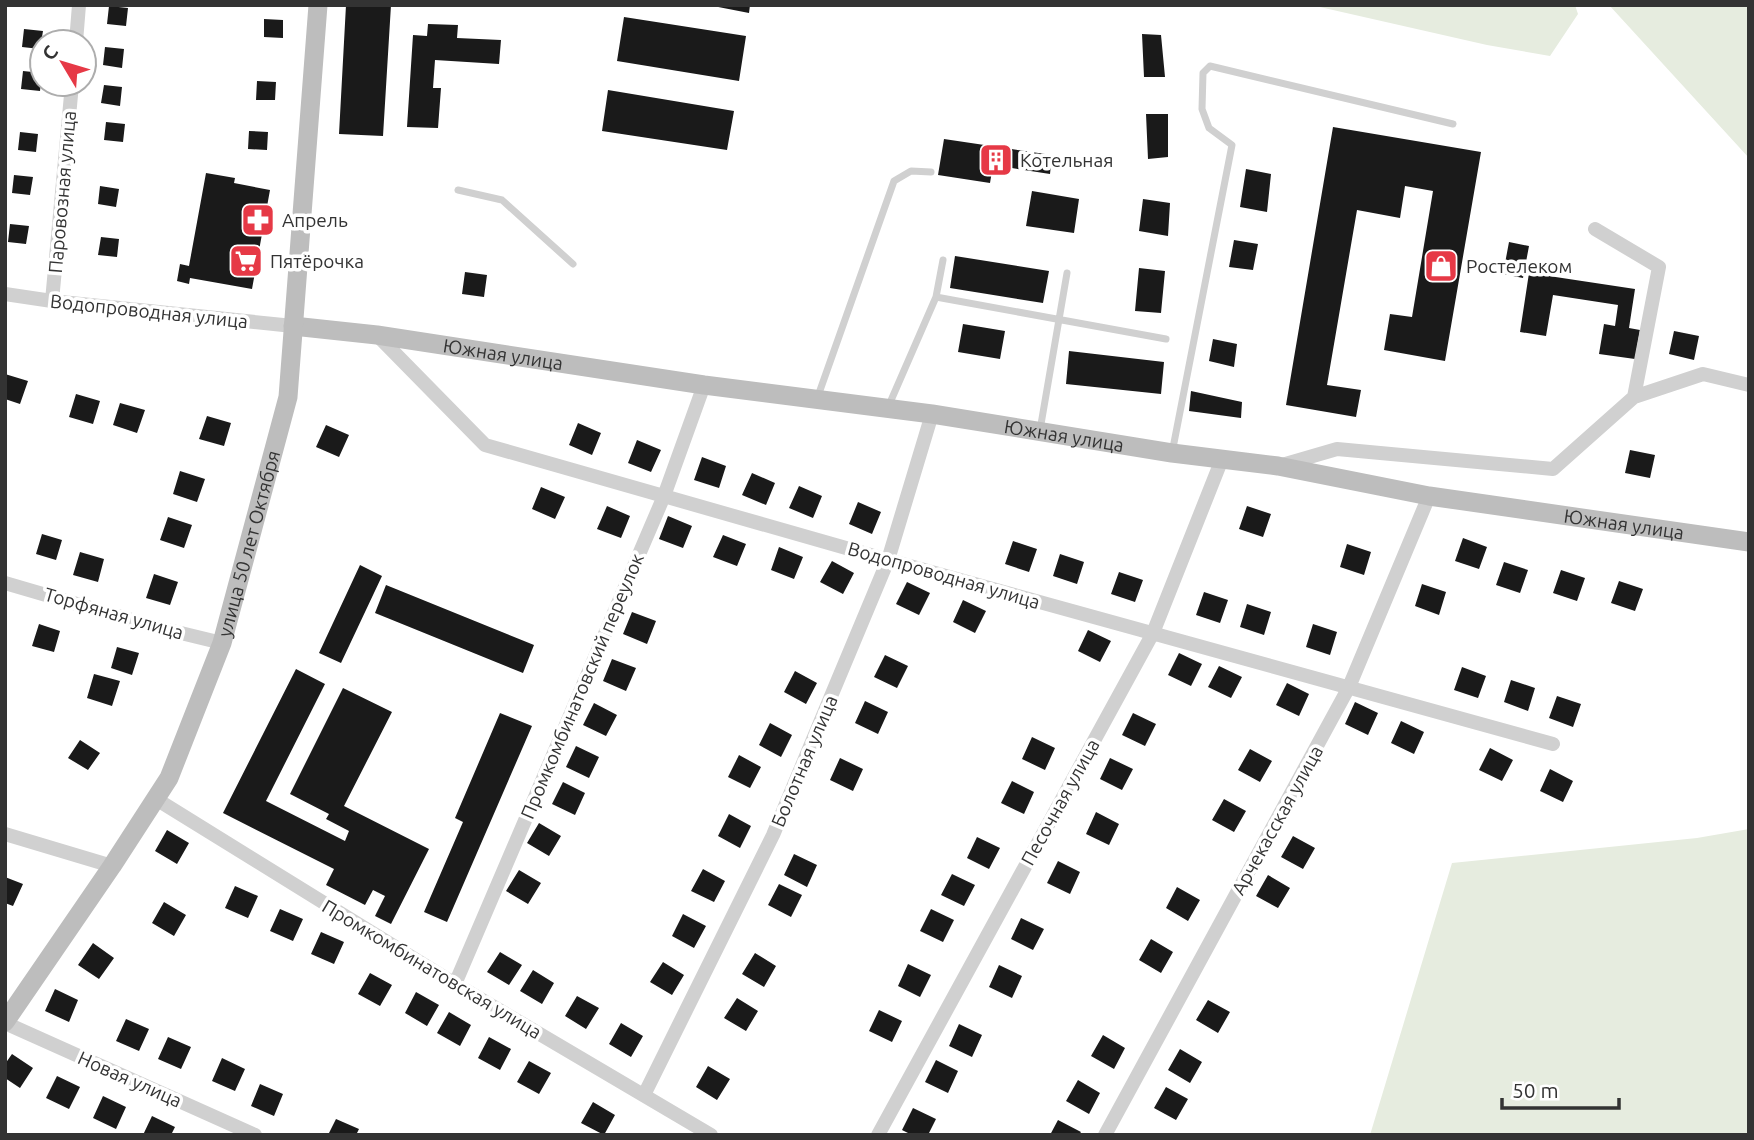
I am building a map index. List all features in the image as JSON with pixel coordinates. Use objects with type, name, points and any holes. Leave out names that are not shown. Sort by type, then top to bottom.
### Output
[{"type":"street","points":[[77,28],[79,5]]},
{"type":"street","name":"улица 50 лет Октября","points":[[5,1023],[169,778],[222,643],[288,397],[318,5]]},
{"type":"street","name":"Паровозная улица","points":[[52,301],[71,98]]},
{"type":"street","points":[[1595,229],[1659,267],[1634,397]]},
{"type":"street","name":"Водопроводная улица","points":[[5,294],[293,326]]},
{"type":"street","name":"Южная улица","points":[[293,326],[377,335],[704,385],[932,414],[1172,453],[1278,466],[1429,496],[1749,542]]},
{"type":"street","name":"Водопроводная улица","points":[[377,335],[485,445],[1553,744]]},
{"type":"street","points":[[1278,466],[1337,449],[1553,469],[1634,397],[1703,374],[1749,385]]},
{"type":"street","name":"Промкомбинатовский переулок","points":[[455,984],[664,496],[704,385]]},
{"type":"street","name":"Болотная улица","points":[[644,1095],[773,835],[888,560],[932,414]]},
{"type":"street","name":"Песочная улица","points":[[878,1135],[1153,633],[1222,459]]},
{"type":"street","name":"Арчекасская улица","points":[[1105,1135],[1349,687],[1429,496]]},
{"type":"street","name":"Торфяная улица","points":[[5,583],[152,626],[222,643]]},
{"type":"street","name":"Промкомбинатовская улица","points":[[156,799],[455,984],[711,1135]]},
{"type":"street","points":[[5,834],[112,866]]},
{"type":"street","name":"Новая улица","points":[[5,1023],[255,1135]]},
{"type":"lane","points":[[1172,453],[1232,145],[1209,128],[1202,109],[1203,73],[1210,66],[1453,124]]},
{"type":"lane","points":[[817,400],[894,181],[911,172],[931,172]]},
{"type":"lane","points":[[458,190],[502,200],[573,264]]},
{"type":"lane","points":[[887,409],[936,297],[943,260]]},
{"type":"lane","points":[[1040,431],[1067,273]]},
{"type":"lane","points":[[936,297],[1166,339]]},
{"type":"shaded area","points":[[1311,5],[1575,5],[1578,14],[1550,56],[1487,45]]},
{"type":"shaded area","points":[[1609,5],[1749,5],[1749,158]]},
{"type":"shaded area","points":[[1749,829],[1749,1135],[1370,1135],[1452,863],[1697,838]]},
{"type":"building","points":[[346,5],[391,5],[383,136],[339,134]]},
{"type":"building","points":[[708,5],[750,5],[749,13]]},
{"type":"building","points":[[109,6],[128,8],[126,26],[107,24]]},
{"type":"building","points":[[624,17],[746,36],[739,81],[617,61]]},
{"type":"building","points":[[264,19],[283,20],[283,38],[264,37]]},
{"type":"building","points":[[428,24],[458,25],[457,38],[501,40],[499,64],[435,60],[433,88],[441,88],[438,128],[407,127],[413,35],[427,36]]},
{"type":"building","points":[[24,29],[28,29],[28,48],[22,47]]},
{"type":"building","points":[[1142,34],[1161,35],[1165,77],[1144,77]]},
{"type":"building","points":[[105,47],[124,49],[122,68],[103,65]]},
{"type":"building","points":[[23,71],[28,72],[28,90],[21,89]]},
{"type":"building","points":[[257,81],[276,82],[275,100],[256,100]]},
{"type":"building","points":[[104,85],[122,87],[120,106],[101,103]]},
{"type":"building","points":[[608,90],[734,111],[727,150],[602,131]]},
{"type":"building","points":[[1146,114],[1168,114],[1168,157],[1148,159]]},
{"type":"building","points":[[106,122],[125,124],[123,142],[104,140]]},
{"type":"building","name":"Ростелеком","points":[[1333,127],[1481,152],[1445,361],[1384,350],[1390,314],[1412,317],[1433,191],[1405,186],[1400,218],[1357,210],[1327,385],[1361,390],[1356,417],[1286,405]]},
{"type":"building","points":[[249,131],[268,132],[267,150],[248,149]]},
{"type":"building","points":[[20,132],[38,134],[36,152],[18,150]]},
{"type":"building","name":"Котельная","points":[[944,139],[1052,155],[1050,174],[993,165],[990,183],[938,175]]},
{"type":"building","points":[[1246,169],[1271,174],[1267,212],[1240,207]]},
{"type":"building","points":[[206,173],[235,178],[234,183],[270,190],[252,289],[190,278],[189,284],[177,281],[180,264],[189,266]]},
{"type":"building","points":[[14,175],[33,177],[30,195],[12,193]]},
{"type":"building","points":[[100,186],[119,189],[116,207],[98,204]]},
{"type":"building","points":[[1032,191],[1079,199],[1074,233],[1026,226]]},
{"type":"building","points":[[1143,199],[1170,203],[1168,236],[1139,231]]},
{"type":"building","points":[[10,224],[29,226],[26,244],[8,242]]},
{"type":"building","points":[[101,237],[119,239],[117,257],[98,255]]},
{"type":"building","points":[[1234,240],[1258,244],[1253,270],[1229,267]]},
{"type":"building","points":[[1509,242],[1529,246],[1523,278],[1503,274]]},
{"type":"building","points":[[955,256],[1049,271],[1043,303],[950,288]]},
{"type":"building","points":[[1139,268],[1165,271],[1161,313],[1135,311]]},
{"type":"building","points":[[465,272],[487,275],[484,297],[462,294]]},
{"type":"building","points":[[1529,273],[1635,289],[1629,328],[1640,330],[1635,359],[1599,354],[1604,324],[1615,326],[1618,305],[1553,295],[1546,336],[1520,332]]},
{"type":"building","points":[[963,324],[1005,331],[1000,359],[958,352]]},
{"type":"building","points":[[1674,331],[1699,336],[1694,360],[1669,354]]},
{"type":"building","points":[[1213,339],[1237,344],[1234,367],[1209,361]]},
{"type":"building","points":[[1069,351],[1164,362],[1161,394],[1066,384]]},
{"type":"building","points":[[5,374],[28,381],[20,404],[5,399]]},
{"type":"building","points":[[1191,391],[1242,402],[1241,418],[1189,411]]},
{"type":"building","points":[[76,394],[100,401],[93,424],[69,417]]},
{"type":"building","points":[[120,403],[145,410],[137,433],[113,425]]},
{"type":"building","points":[[207,416],[231,423],[224,446],[199,439]]},
{"type":"building","points":[[578,423],[601,433],[592,455],[569,445]]},
{"type":"building","points":[[326,425],[349,435],[339,457],[316,447]]},
{"type":"building","points":[[637,440],[661,450],[651,472],[628,463]]},
{"type":"building","points":[[1630,450],[1655,455],[1650,478],[1625,473]]},
{"type":"building","points":[[702,457],[726,466],[719,488],[694,480]]},
{"type":"building","points":[[180,471],[205,479],[197,502],[173,494]]},
{"type":"building","points":[[752,473],[775,483],[766,505],[742,495]]},
{"type":"building","points":[[799,486],[822,496],[813,518],[789,508]]},
{"type":"building","points":[[541,487],[565,497],[555,519],[532,509]]},
{"type":"building","points":[[858,502],[881,512],[872,534],[849,524]]},
{"type":"building","points":[[607,506],[630,516],[621,538],[597,529]]},
{"type":"building","points":[[1247,506],[1271,514],[1263,537],[1239,529]]},
{"type":"building","points":[[668,516],[692,526],[683,548],[659,539]]},
{"type":"building","points":[[168,517],[192,525],[184,548],[160,540]]},
{"type":"building","points":[[42,534],[62,540],[56,560],[36,554]]},
{"type":"building","points":[[723,535],[746,544],[737,566],[713,557]]},
{"type":"building","points":[[1463,538],[1487,547],[1479,569],[1455,561]]},
{"type":"building","points":[[1013,541],[1037,549],[1029,572],[1005,564]]},
{"type":"building","points":[[1347,544],[1371,552],[1364,575],[1340,567]]},
{"type":"building","points":[[779,547],[803,557],[794,579],[771,570]]},
{"type":"building","points":[[80,552],[104,559],[98,582],[73,575]]},
{"type":"building","points":[[1060,554],[1084,562],[1077,584],[1053,576]]},
{"type":"building","points":[[832,561],[854,573],[843,594],[820,582]]},
{"type":"building","points":[[1504,562],[1528,570],[1520,593],[1496,585]]},
{"type":"building","points":[[360,565],[382,576],[341,663],[319,653]]},
{"type":"building","points":[[1561,570],[1585,578],[1577,601],[1553,593]]},
{"type":"building","points":[[1119,572],[1143,580],[1135,602],[1111,594]]},
{"type":"building","points":[[154,574],[178,582],[170,605],[146,598]]},
{"type":"building","points":[[1619,581],[1643,589],[1635,611],[1611,603]]},
{"type":"building","points":[[907,582],[930,593],[919,615],[896,604]]},
{"type":"building","points":[[1422,584],[1446,592],[1439,615],[1415,606]]},
{"type":"building","points":[[386,585],[534,645],[523,673],[375,613]]},
{"type":"building","points":[[1204,592],[1228,600],[1220,623],[1196,615]]},
{"type":"building","points":[[963,600],[986,611],[975,633],[953,622]]},
{"type":"building","points":[[1247,604],[1271,612],[1264,635],[1240,627]]},
{"type":"building","points":[[632,612],[656,621],[647,644],[623,634]]},
{"type":"building","points":[[39,624],[60,631],[54,652],[32,646]]},
{"type":"building","points":[[1313,624],[1337,632],[1330,655],[1306,647]]},
{"type":"building","points":[[1088,630],[1111,641],[1100,662],[1078,651]]},
{"type":"building","points":[[117,647],[139,653],[132,675],[111,668]]},
{"type":"building","points":[[1179,653],[1202,664],[1191,686],[1168,675]]},
{"type":"building","points":[[885,655],[908,666],[897,688],[874,677]]},
{"type":"building","points":[[612,659],[636,668],[626,691],[603,681]]},
{"type":"building","points":[[1219,666],[1242,677],[1231,698],[1208,687]]},
{"type":"building","points":[[1462,667],[1486,676],[1478,698],[1454,690]]},
{"type":"building","points":[[296,669],[325,684],[266,801],[345,841],[349,831],[326,819],[329,814],[290,794],[343,688],[392,712],[344,806],[429,849],[391,924],[375,916],[385,896],[373,890],[365,905],[326,885],[334,869],[223,813]]},
{"type":"building","points":[[795,671],[817,683],[806,704],[784,692]]},
{"type":"building","points":[[94,674],[120,681],[112,706],[87,698]]},
{"type":"building","points":[[1511,680],[1535,688],[1528,711],[1504,702]]},
{"type":"building","points":[[1287,683],[1309,694],[1299,716],[1276,705]]},
{"type":"building","points":[[1557,696],[1581,704],[1573,727],[1549,718]]},
{"type":"building","points":[[865,701],[888,712],[878,734],[855,723]]},
{"type":"building","points":[[1355,702],[1378,713],[1368,735],[1345,724]]},
{"type":"building","points":[[594,703],[617,715],[606,736],[583,725]]},
{"type":"building","points":[[500,713],[532,726],[447,922],[424,912],[463,822],[455,818]]},
{"type":"building","points":[[1133,713],[1156,724],[1145,746],[1122,735]]},
{"type":"building","points":[[1401,721],[1424,732],[1414,754],[1391,743]]},
{"type":"building","points":[[770,723],[792,735],[781,757],[759,745]]},
{"type":"building","points":[[1032,737],[1055,748],[1045,770],[1022,759]]},
{"type":"building","points":[[80,740],[100,753],[88,770],[68,758]]},
{"type":"building","points":[[576,746],[599,757],[589,778],[566,767]]},
{"type":"building","points":[[1490,748],[1513,760],[1502,781],[1479,770]]},
{"type":"building","points":[[1250,749],[1272,761],[1260,782],[1238,770]]},
{"type":"building","points":[[739,755],[761,767],[750,788],[728,777]]},
{"type":"building","points":[[840,758],[863,769],[853,791],[830,780]]},
{"type":"building","points":[[1110,758],[1133,769],[1122,790],[1100,779]]},
{"type":"building","points":[[1550,769],[1573,781],[1563,802],[1540,791]]},
{"type":"building","points":[[1012,781],[1034,792],[1024,814],[1001,803]]},
{"type":"building","points":[[563,782],[585,793],[575,815],[552,804]]},
{"type":"building","points":[[1224,799],[1246,811],[1234,832],[1212,820]]},
{"type":"building","points":[[1096,812],[1119,824],[1109,845],[1086,834]]},
{"type":"building","points":[[729,814],[751,826],[740,848],[718,836]]},
{"type":"building","points":[[539,823],[561,836],[549,856],[527,843]]},
{"type":"building","points":[[167,830],[189,843],[177,864],[155,851]]},
{"type":"building","points":[[1293,836],[1315,848],[1303,869],[1281,857]]},
{"type":"building","points":[[977,837],[1000,848],[989,869],[967,858]]},
{"type":"building","points":[[794,854],[817,865],[807,887],[784,875]]},
{"type":"building","points":[[1058,861],[1080,872],[1070,894],[1047,883]]},
{"type":"building","points":[[703,869],[725,881],[714,902],[691,891]]},
{"type":"building","points":[[519,870],[541,883],[528,904],[506,891]]},
{"type":"building","points":[[952,874],[975,885],[964,906],[941,895]]},
{"type":"building","points":[[1268,875],[1290,888],[1278,908],[1256,896]]},
{"type":"building","points":[[5,877],[23,884],[13,906],[5,903]]},
{"type":"building","points":[[779,884],[802,895],[791,917],[768,905]]},
{"type":"building","points":[[235,886],[258,896],[248,918],[225,908]]},
{"type":"building","points":[[1177,887],[1200,900],[1188,921],[1166,908]]},
{"type":"building","points":[[164,902],[186,915],[174,936],[152,923]]},
{"type":"building","points":[[280,909],[303,919],[293,941],[270,931]]},
{"type":"building","points":[[931,909],[954,920],[943,942],[920,931]]},
{"type":"building","points":[[683,914],[706,926],[694,948],[672,936]]},
{"type":"building","points":[[1021,918],[1044,929],[1033,950],[1011,939]]},
{"type":"building","points":[[321,932],[344,942],[334,964],[311,954]]},
{"type":"building","points":[[1151,939],[1173,952],[1161,973],[1139,960]]},
{"type":"building","points":[[93,943],[114,958],[99,979],[78,965]]},
{"type":"building","points":[[500,952],[522,965],[509,985],[487,972]]},
{"type":"building","points":[[755,953],[776,966],[764,987],[742,974]]},
{"type":"building","points":[[663,962],[684,975],[672,995],[650,982]]},
{"type":"building","points":[[908,964],[931,975],[920,997],[898,986]]},
{"type":"building","points":[[999,965],[1022,976],[1012,998],[989,987]]},
{"type":"building","points":[[533,970],[554,983],[542,1004],[520,991]]},
{"type":"building","points":[[370,973],[392,985],[380,1006],[358,994]]},
{"type":"building","points":[[55,989],[78,1000],[69,1022],[45,1011]]},
{"type":"building","points":[[416,992],[439,1005],[427,1026],[405,1013]]},
{"type":"building","points":[[577,996],[599,1008],[586,1029],[565,1016]]},
{"type":"building","points":[[737,998],[758,1011],[746,1031],[724,1018]]},
{"type":"building","points":[[1208,1000],[1230,1012],[1218,1033],[1196,1020]]},
{"type":"building","points":[[879,1010],[902,1021],[892,1042],[869,1031]]},
{"type":"building","points":[[449,1012],[471,1025],[460,1046],[437,1033]]},
{"type":"building","points":[[126,1019],[149,1029],[139,1051],[116,1041]]},
{"type":"building","points":[[621,1023],[643,1036],[631,1057],[609,1044]]},
{"type":"building","points":[[959,1024],[982,1035],[972,1057],[949,1046]]},
{"type":"building","points":[[1103,1035],[1125,1048],[1114,1069],[1091,1056]]},
{"type":"building","points":[[168,1037],[191,1047],[181,1069],[158,1059]]},
{"type":"building","points":[[489,1037],[511,1049],[500,1070],[478,1058]]},
{"type":"building","points":[[1180,1049],[1202,1062],[1190,1083],[1168,1070]]},
{"type":"building","points":[[12,1054],[33,1068],[20,1088],[5,1078],[5,1064]]},
{"type":"building","points":[[222,1058],[245,1069],[235,1091],[212,1081]]},
{"type":"building","points":[[936,1060],[958,1071],[948,1093],[925,1082]]},
{"type":"building","points":[[529,1061],[551,1073],[539,1094],[517,1082]]},
{"type":"building","points":[[708,1066],[730,1079],[717,1100],[696,1087]]},
{"type":"building","points":[[57,1076],[80,1087],[69,1109],[46,1098]]},
{"type":"building","points":[[1078,1080],[1100,1093],[1089,1114],[1066,1101]]},
{"type":"building","points":[[260,1084],[283,1094],[274,1116],[251,1106]]},
{"type":"building","points":[[1166,1087],[1188,1099],[1176,1120],[1154,1108]]},
{"type":"building","points":[[103,1096],[126,1107],[116,1129],[93,1118]]},
{"type":"building","points":[[593,1102],[615,1115],[604,1135],[581,1123]]},
{"type":"building","points":[[913,1108],[936,1119],[928,1135],[912,1135],[902,1130]]},
{"type":"building","points":[[152,1116],[175,1127],[171,1135],[143,1135]]},
{"type":"building","points":[[336,1119],[359,1129],[356,1135],[328,1135]]},
{"type":"building","points":[[1058,1120],[1081,1132],[1079,1135],[1050,1135]]},
{"type":"place","name":"Котельная","points":[[996,160]]},
{"type":"place","name":"Апрель","points":[[258,220]]},
{"type":"place","name":"Пятёрочка","points":[[246,261]]},
{"type":"place","name":"Ростелеком","points":[[1441,266]]}]
